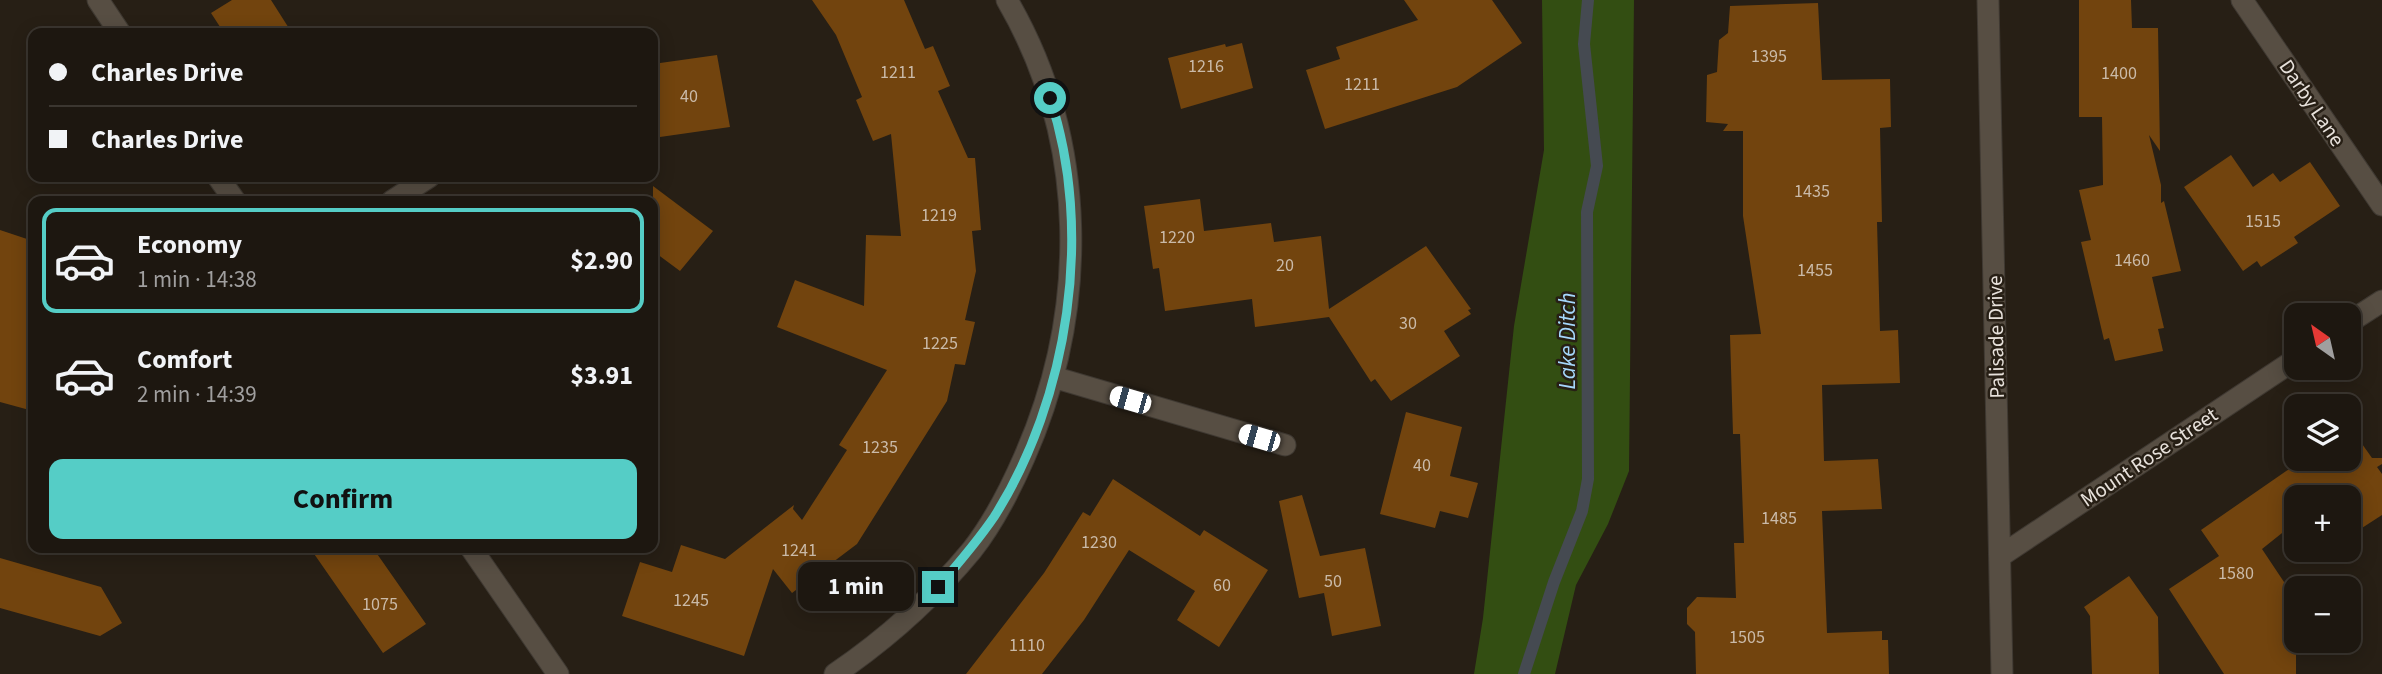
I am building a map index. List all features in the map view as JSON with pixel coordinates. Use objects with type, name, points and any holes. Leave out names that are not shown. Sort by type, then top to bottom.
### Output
[{"type":"street","points":[[98,0],[117,28]]},
{"type":"street","points":[[840,673],[938,587],[972,549],[1011,486],[1035,432],[1053,377],[1068,301],[1072,243],[1070,184],[1057,120],[1042,73],[1007,0]]},
{"type":"street","name":"Palisade Drive","points":[[1988,0],[2002,555],[2002,674]]},
{"type":"street","name":"Darby Lane","points":[[2242,0],[2382,205]]},
{"type":"street","points":[[400,196],[421,182]]},
{"type":"street","points":[[2361,314],[2382,300]]},
{"type":"street","name":"Mount Rose Street","points":[[2002,555],[2284,367]]},
{"type":"street","points":[[1053,377],[1285,445]]},
{"type":"street","points":[[474,553],[558,674]]},
{"type":"green space","points":[[1542,0],[1634,0],[1629,471],[1608,524],[1576,585],[1555,674],[1474,674],[1483,618],[1514,326],[1544,150]]},
{"type":"building","points":[[232,0],[271,0],[289,28],[221,28],[211,13]]},
{"type":"building","points":[[812,0],[904,0],[925,49],[933,46],[950,86],[938,91],[968,158],[975,158],[981,230],[972,231],[976,271],[965,320],[975,322],[965,365],[955,364],[947,401],[857,544],[792,593],[773,569],[744,656],[622,616],[640,562],[672,572],[681,545],[725,559],[794,505],[793,509],[802,520],[847,450],[839,445],[887,370],[777,327],[795,280],[864,306],[866,235],[901,236],[891,134],[873,141],[856,100],[862,97],[836,35]]},
{"type":"building","points":[[1404,0],[1492,0],[1522,43],[1457,87],[1325,129],[1306,70],[1340,59],[1336,47],[1418,20]]},
{"type":"building","points":[[2079,0],[2131,0],[2132,28],[2158,28],[2160,151],[2149,135],[2161,185],[2161,203],[2164,201],[2181,271],[2152,277],[2164,328],[2158,329],[2163,351],[2115,361],[2109,338],[2104,340],[2081,242],[2091,240],[2079,190],[2103,185],[2102,117],[2079,117]]},
{"type":"building","points":[[1818,3],[1822,80],[1890,79],[1891,127],[1880,128],[1882,222],[1877,222],[1880,331],[1898,330],[1900,383],[1822,385],[1824,461],[1878,459],[1882,509],[1822,511],[1827,633],[1882,631],[1882,640],[1888,640],[1889,674],[1696,674],[1695,632],[1687,624],[1687,608],[1697,597],[1736,598],[1734,543],[1744,543],[1740,434],[1733,434],[1730,335],[1761,334],[1743,216],[1743,131],[1723,131],[1728,124],[1706,122],[1707,75],[1717,72],[1719,40],[1728,33],[1730,6]]},
{"type":"building","points":[[1242,43],[1253,88],[1181,109],[1168,58],[1225,44],[1226,47]]},
{"type":"building","points":[[717,55],[730,127],[658,137],[658,63]]},
{"type":"building","points":[[2231,155],[2253,187],[2273,173],[2280,182],[2310,162],[2340,206],[2294,237],[2298,243],[2261,267],[2257,261],[2243,271],[2184,187]]},
{"type":"building","points":[[653,186],[713,231],[680,271],[658,255],[658,196],[653,196]]},
{"type":"building","points":[[1200,199],[1204,231],[1271,223],[1274,242],[1321,236],[1329,309],[1426,246],[1471,309],[1468,310],[1471,314],[1444,331],[1460,356],[1391,401],[1375,379],[1371,382],[1329,317],[1255,327],[1252,299],[1165,311],[1159,268],[1153,269],[1144,206]]},
{"type":"building","points":[[0,230],[28,239],[28,410],[0,402]]},
{"type":"building","points":[[1406,412],[1462,427],[1450,476],[1478,483],[1468,518],[1440,511],[1435,528],[1380,514]]},
{"type":"building","points":[[2361,442],[2372,458],[2382,458],[2382,464],[2377,467],[2382,474],[2382,515],[2361,529],[2361,485],[2284,485],[2284,532],[2262,549],[2284,582],[2284,653],[2296,653],[2296,674],[2224,674],[2169,589],[2219,556],[2201,530],[2286,471],[2361,471]]},
{"type":"building","points":[[1113,479],[1200,536],[1204,530],[1268,570],[1219,647],[1177,620],[1195,591],[1129,550],[1084,620],[1042,674],[966,674],[1044,573],[1083,512],[1090,516]]},
{"type":"building","points":[[1302,495],[1320,556],[1365,548],[1381,626],[1332,636],[1324,593],[1299,598],[1279,501]]},
{"type":"building","points":[[313,553],[376,553],[426,624],[383,653]]},
{"type":"building","points":[[0,558],[101,587],[122,623],[100,636],[0,608]]},
{"type":"building","points":[[2129,576],[2158,617],[2159,674],[2092,674],[2090,616],[2084,607]]},
{"type":"waterway","name":"Lake Ditch","points":[[1524,674],[1554,582],[1582,511],[1588,479],[1587,212],[1597,166],[1584,44],[1588,0]]},
{"type":"route","points":[[938,587],[972,549],[1011,486],[1035,432],[1056,368],[1068,301],[1072,211],[1070,184],[1050,98]]}]
